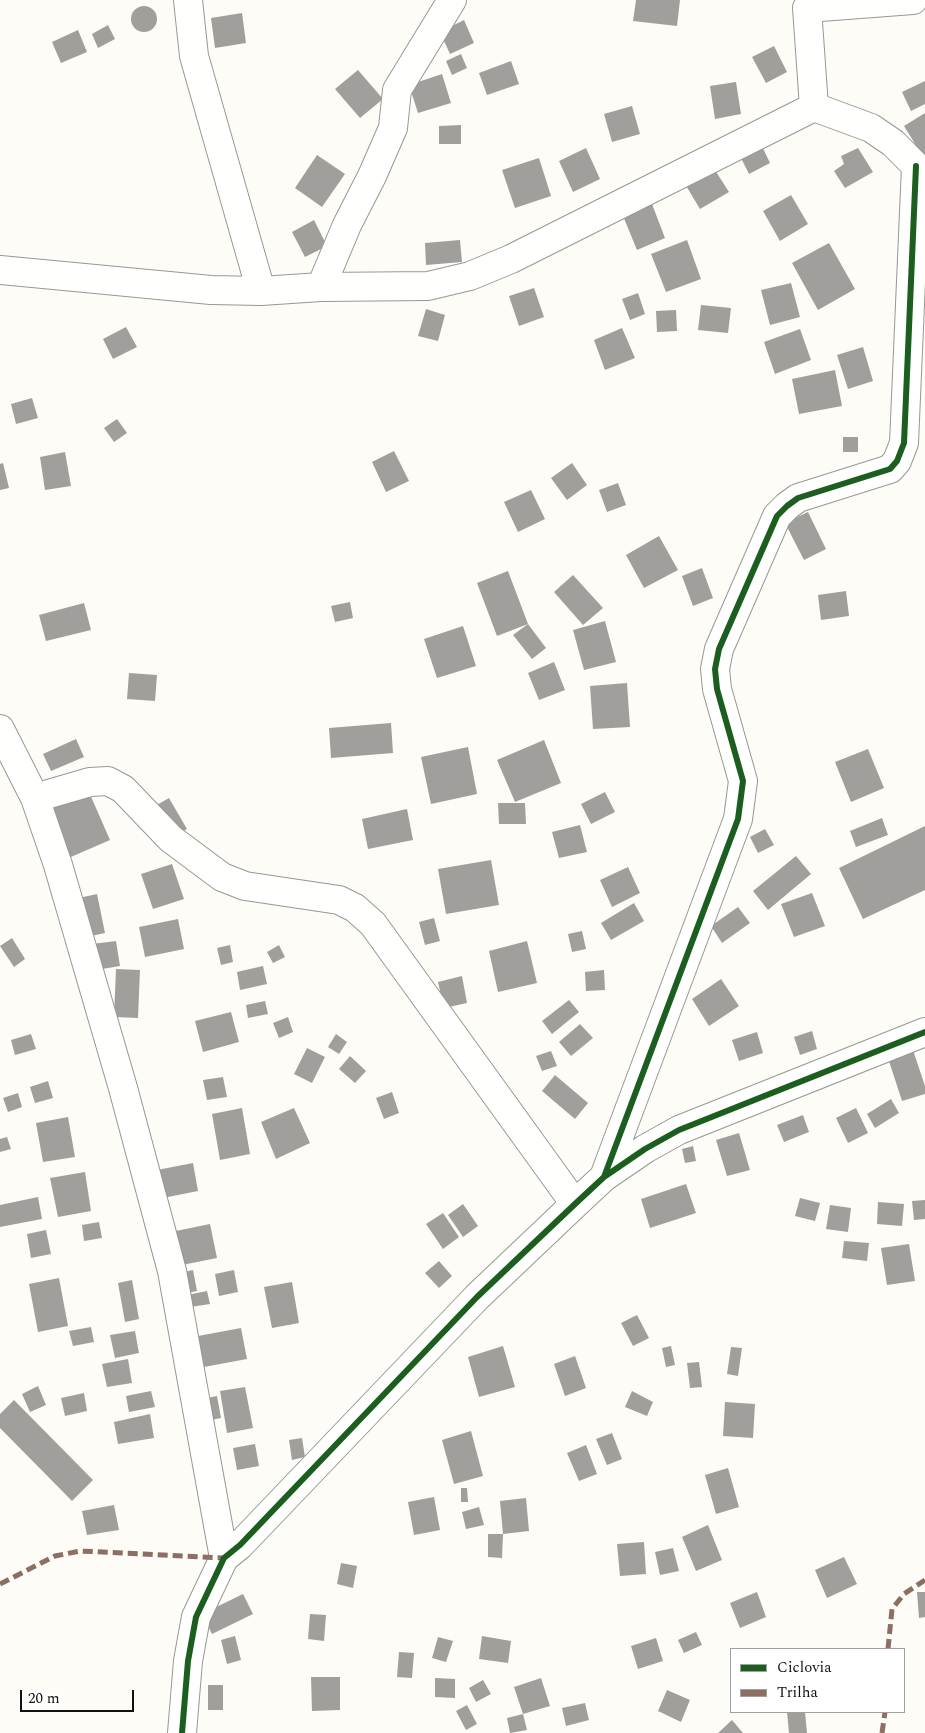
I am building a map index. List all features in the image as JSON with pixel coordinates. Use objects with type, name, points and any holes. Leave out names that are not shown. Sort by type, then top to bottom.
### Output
[{"type":"street","points":[[188,0],[194,56],[261,291]]},
{"type":"street","points":[[321,287],[347,225],[372,176],[392,128],[397,90],[452,0]]},
{"type":"street","points":[[814,107],[806,4],[913,0]]},
{"type":"street","points":[[0,270],[211,290],[261,291],[321,287],[428,286],[470,276],[510,259],[814,107],[871,128],[893,143],[920,172],[904,443],[897,461],[890,468],[798,498],[777,516],[719,650],[715,669],[717,690],[743,781],[738,819],[604,1177]]},
{"type":"street","points":[[0,729],[35,798],[58,865],[123,1088],[172,1270],[224,1558]]},
{"type":"street","points":[[35,798],[90,782],[108,781],[123,789],[171,839],[222,877],[245,886],[339,900],[355,908],[373,924],[575,1204]]},
{"type":"street","points":[[182,1733],[188,1661],[196,1617],[224,1558],[240,1545],[477,1297],[575,1204],[604,1177],[645,1149],[679,1130],[925,1032]]},
{"type":"building","points":[[636,0],[680,0],[677,26],[633,21]]},
{"type":"building","points":[[144,6],[153,10],[157,19],[153,28],[144,32],[135,28],[131,19],[135,10]]},
{"type":"building","points":[[242,13],[246,43],[215,48],[211,18]]},
{"type":"building","points":[[464,20],[474,43],[450,54],[440,32]]},
{"type":"building","points":[[108,25],[115,39],[98,48],[92,34]]},
{"type":"building","points":[[78,30],[87,52],[61,63],[52,42]]},
{"type":"building","points":[[774,46],[787,72],[766,83],[752,57]]},
{"type":"building","points":[[461,54],[467,68],[452,75],[446,61]]},
{"type":"building","points":[[511,61],[519,84],[487,95],[479,73]]},
{"type":"building","points":[[358,70],[383,99],[360,118],[335,89]]},
{"type":"building","points":[[442,74],[451,103],[418,113],[409,85]]},
{"type":"building","points":[[925,81],[925,104],[911,111],[902,92]]},
{"type":"building","points":[[736,82],[741,114],[715,119],[710,86]]},
{"type":"building","points":[[632,106],[640,134],[612,142],[604,114]]},
{"type":"building","points":[[925,113],[925,160],[904,126]]},
{"type":"building","points":[[461,125],[461,144],[439,144],[439,126]]},
{"type":"building","points":[[760,142],[770,163],[749,174],[738,152]]},
{"type":"building","points":[[586,148],[600,179],[573,192],[559,161]]},
{"type":"building","points":[[858,148],[873,172],[845,188],[834,171],[844,164],[841,156]]},
{"type":"building","points":[[317,155],[345,174],[322,207],[295,188]]},
{"type":"building","points":[[539,158],[551,196],[515,208],[502,170]]},
{"type":"building","points":[[713,167],[729,192],[700,209],[685,184]]},
{"type":"building","points":[[791,195],[808,224],[780,241],[763,211]]},
{"type":"building","points":[[652,204],[665,238],[637,250],[623,216]]},
{"type":"building","points":[[314,220],[327,246],[305,257],[292,232]]},
{"type":"building","points":[[460,240],[462,262],[426,265],[425,243]]},
{"type":"building","points":[[687,240],[701,279],[666,292],[651,254]]},
{"type":"building","points":[[829,243],[855,289],[818,310],[792,263]]},
{"type":"building","points":[[791,283],[800,317],[770,325],[761,290]]},
{"type":"building","points":[[534,288],[544,317],[519,326],[509,296]]},
{"type":"building","points":[[638,293],[645,314],[630,320],[622,299]]},
{"type":"building","points":[[701,305],[731,308],[728,333],[698,330]]},
{"type":"building","points":[[426,309],[445,315],[438,341],[418,336]]},
{"type":"building","points":[[676,310],[677,331],[657,332],[656,311]]},
{"type":"building","points":[[126,327],[137,347],[113,359],[103,339]]},
{"type":"building","points":[[622,328],[635,358],[605,370],[594,340]]},
{"type":"building","points":[[800,329],[811,360],[775,374],[764,342]]},
{"type":"building","points":[[863,347],[873,381],[848,389],[837,355]]},
{"type":"building","points":[[835,370],[842,406],[799,414],[792,379]]},
{"type":"building","points":[[32,398],[38,418],[16,424],[11,404]]},
{"type":"building","points":[[117,419],[127,433],[114,442],[104,428]]},
{"type":"building","points":[[843,437],[858,437],[858,452],[843,452]]},
{"type":"building","points":[[394,451],[409,481],[386,492],[372,462]]},
{"type":"building","points":[[65,452],[71,486],[45,490],[40,457]]},
{"type":"building","points":[[3,463],[9,488],[0,490],[0,464]]},
{"type":"building","points":[[572,463],[587,485],[567,500],[551,478]]},
{"type":"building","points":[[618,483],[626,505],[607,512],[599,490]]},
{"type":"building","points":[[531,490],[545,519],[518,532],[504,502]]},
{"type":"building","points":[[808,512],[826,549],[804,560],[785,523]]},
{"type":"building","points":[[659,536],[678,570],[644,588],[626,555]]},
{"type":"building","points":[[702,568],[713,598],[693,606],[682,576]]},
{"type":"building","points":[[508,571],[528,624],[497,636],[477,583]]},
{"type":"building","points":[[573,575],[603,608],[583,625],[554,592]]},
{"type":"building","points":[[846,591],[849,616],[821,620],[818,595]]},
{"type":"building","points":[[350,602],[353,618],[335,622],[331,606]]},
{"type":"building","points":[[84,603],[91,630],[46,641],[39,615]]},
{"type":"building","points":[[605,621],[616,662],[584,670],[573,630]]},
{"type":"building","points":[[528,624],[546,648],[532,659],[513,635]]},
{"type":"building","points":[[463,626],[476,666],[437,678],[424,639]]},
{"type":"building","points":[[554,662],[565,690],[539,700],[528,673]]},
{"type":"building","points":[[129,673],[157,675],[155,701],[127,699]]},
{"type":"building","points":[[627,683],[630,727],[593,729],[590,686]]},
{"type":"building","points":[[391,723],[393,753],[331,758],[329,728]]},
{"type":"building","points":[[76,739],[84,757],[51,771],[43,754]]},
{"type":"building","points":[[544,740],[561,783],[515,802],[497,760]]},
{"type":"building","points":[[468,747],[477,794],[431,804],[421,757]]},
{"type":"building","points":[[868,749],[884,788],[851,802],[835,762]]},
{"type":"building","points":[[89,792],[110,840],[64,860],[50,808]]},
{"type":"building","points":[[605,792],[615,812],[591,824],[581,804]]},
{"type":"building","points":[[169,798],[187,829],[173,838],[155,806]]},
{"type":"building","points":[[498,803],[525,803],[526,824],[499,824]]},
{"type":"building","points":[[407,809],[413,840],[368,849],[362,819]]},
{"type":"building","points":[[882,818],[888,835],[856,847],[850,831]]},
{"type":"building","points":[[580,825],[587,852],[559,858],[552,832]]},
{"type":"building","points":[[925,826],[925,890],[863,919],[839,868]]},
{"type":"building","points":[[765,829],[774,845],[758,853],[750,837]]},
{"type":"building","points":[[796,856],[811,874],[768,910],[753,891]]},
{"type":"building","points":[[491,860],[499,905],[446,914],[438,869]]},
{"type":"building","points":[[172,864],[184,899],[153,909],[141,874]]},
{"type":"building","points":[[628,867],[640,893],[612,907],[600,880]]},
{"type":"building","points":[[812,893],[825,926],[794,937],[781,904]]},
{"type":"building","points":[[97,894],[105,933],[82,938],[74,899]]},
{"type":"building","points":[[634,903],[644,921],[611,940],[601,923]]},
{"type":"building","points":[[738,907],[750,923],[722,943],[711,926]]},
{"type":"building","points":[[434,918],[440,941],[425,945],[419,922]]},
{"type":"building","points":[[178,919],[184,949],[145,957],[139,927]]},
{"type":"building","points":[[582,931],[586,949],[572,952],[568,934]]},
{"type":"building","points":[[12,938],[25,959],[14,967],[0,946]]},
{"type":"building","points":[[116,941],[120,966],[96,970],[92,944]]},
{"type":"building","points":[[527,941],[537,983],[498,992],[489,951]]},
{"type":"building","points":[[230,945],[233,962],[221,965],[217,948]]},
{"type":"building","points":[[279,945],[285,957],[273,963],[267,952]]},
{"type":"building","points":[[263,966],[267,984],[240,990],[237,972]]},
{"type":"building","points":[[116,969],[140,970],[138,1018],[114,1017]]},
{"type":"building","points":[[604,970],[605,990],[586,991],[585,972]]},
{"type":"building","points":[[462,976],[467,1003],[444,1008],[438,982]]},
{"type":"building","points":[[721,979],[739,1006],[709,1026],[692,999]]},
{"type":"building","points":[[569,1000],[579,1012],[552,1034],[542,1021]]},
{"type":"building","points":[[265,1001],[268,1014],[248,1018],[246,1005]]},
{"type":"building","points":[[231,1012],[239,1042],[203,1052],[195,1021]]},
{"type":"building","points":[[288,1017],[293,1032],[279,1038],[273,1023]]},
{"type":"building","points":[[580,1024],[593,1038],[571,1056],[559,1042]]},
{"type":"building","points":[[812,1031],[817,1049],[800,1055],[794,1037]]},
{"type":"building","points":[[757,1032],[763,1053],[739,1061],[732,1040]]},
{"type":"building","points":[[31,1034],[36,1049],[15,1055],[11,1040]]},
{"type":"building","points":[[336,1034],[347,1042],[339,1054],[328,1047]]},
{"type":"building","points":[[307,1048],[325,1057],[312,1083],[294,1074]]},
{"type":"building","points":[[913,1050],[925,1086],[925,1094],[902,1101],[888,1058]]},
{"type":"building","points":[[551,1051],[557,1066],[542,1071],[536,1056]]},
{"type":"building","points":[[350,1056],[366,1071],[355,1083],[339,1069]]},
{"type":"building","points":[[555,1075],[588,1103],[575,1119],[542,1091]]},
{"type":"building","points":[[223,1077],[227,1097],[207,1100],[203,1080]]},
{"type":"building","points":[[48,1081],[53,1098],[35,1103],[30,1087]]},
{"type":"building","points":[[392,1092],[399,1113],[384,1119],[376,1098]]},
{"type":"building","points":[[18,1093],[22,1107],[8,1112],[3,1098]]},
{"type":"building","points":[[891,1099],[899,1113],[875,1128],[867,1114]]},
{"type":"building","points":[[242,1108],[250,1154],[220,1160],[212,1114]]},
{"type":"building","points":[[294,1108],[310,1143],[276,1159],[261,1122]]},
{"type":"building","points":[[856,1108],[868,1133],[848,1143],[836,1118]]},
{"type":"building","points":[[803,1115],[809,1132],[784,1142],[777,1125]]},
{"type":"building","points":[[68,1117],[75,1157],[43,1162],[36,1123]]},
{"type":"building","points":[[739,1133],[750,1170],[727,1176],[716,1140]]},
{"type":"building","points":[[7,1137],[11,1149],[0,1152],[0,1139]]},
{"type":"building","points":[[693,1146],[696,1161],[685,1163],[682,1149]]},
{"type":"building","points":[[193,1163],[198,1191],[163,1198],[157,1170]]},
{"type":"building","points":[[85,1172],[91,1211],[58,1217],[50,1178]]},
{"type":"building","points":[[686,1184],[696,1213],[650,1228],[641,1199]]},
{"type":"building","points":[[38,1197],[42,1219],[0,1227],[0,1205]]},
{"type":"building","points":[[800,1198],[820,1203],[815,1221],[795,1216]]},
{"type":"building","points":[[925,1200],[925,1219],[914,1220],[912,1201]]},
{"type":"building","points":[[878,1202],[904,1204],[902,1226],[877,1224]]},
{"type":"building","points":[[463,1204],[478,1226],[463,1237],[448,1215]]},
{"type":"building","points":[[830,1205],[851,1208],[848,1232],[826,1229]]},
{"type":"building","points":[[443,1213],[459,1237],[443,1249],[426,1224]]},
{"type":"building","points":[[99,1222],[102,1238],[84,1241],[82,1225]]},
{"type":"building","points":[[210,1224],[217,1258],[177,1266],[171,1232]]},
{"type":"building","points":[[46,1230],[51,1254],[31,1258],[27,1234]]},
{"type":"building","points":[[844,1241],[869,1243],[867,1261],[842,1258]]},
{"type":"building","points":[[909,1244],[915,1281],[887,1285],[881,1248]]},
{"type":"building","points":[[439,1261],[452,1276],[439,1288],[425,1273]]},
{"type":"building","points":[[193,1270],[197,1291],[177,1295],[174,1274]]},
{"type":"building","points":[[234,1270],[238,1292],[219,1296],[215,1274]]},
{"type":"building","points":[[59,1278],[68,1326],[38,1332],[29,1284]]},
{"type":"building","points":[[132,1280],[139,1319],[125,1322],[118,1283]]},
{"type":"building","points":[[292,1282],[299,1323],[272,1328],[264,1287]]},
{"type":"building","points":[[207,1291],[210,1304],[184,1308],[182,1296]]},
{"type":"building","points":[[637,1315],[649,1338],[633,1346],[621,1323]]},
{"type":"building","points":[[91,1327],[94,1342],[73,1346],[69,1331]]},
{"type":"building","points":[[241,1328],[247,1359],[204,1367],[198,1336]]},
{"type":"building","points":[[135,1331],[139,1353],[115,1358],[110,1335]]},
{"type":"building","points":[[503,1346],[515,1387],[479,1397],[468,1357]]},
{"type":"building","points":[[671,1346],[675,1365],[666,1367],[662,1348]]},
{"type":"building","points":[[731,1347],[742,1348],[738,1376],[727,1374]]},
{"type":"building","points":[[575,1356],[586,1388],[565,1396],[554,1364]]},
{"type":"building","points":[[128,1359],[132,1383],[107,1387],[102,1364]]},
{"type":"building","points":[[699,1362],[702,1387],[690,1388],[687,1363]]},
{"type":"building","points":[[38,1386],[46,1405],[30,1412],[22,1394]]},
{"type":"building","points":[[245,1387],[253,1428],[227,1433],[220,1391]]},
{"type":"building","points":[[151,1391],[155,1407],[129,1412],[126,1396]]},
{"type":"building","points":[[632,1391],[653,1402],[647,1416],[625,1407]]},
{"type":"building","points":[[84,1393],[87,1411],[65,1416],[61,1398]]},
{"type":"building","points":[[217,1396],[221,1418],[206,1421],[202,1399]]},
{"type":"building","points":[[14,1400],[93,1480],[72,1501],[0,1428],[0,1414]]},
{"type":"building","points":[[725,1402],[755,1404],[753,1438],[723,1436]]},
{"type":"building","points":[[150,1414],[154,1438],[118,1444],[114,1422]]},
{"type":"building","points":[[471,1431],[483,1476],[454,1484],[442,1440]]},
{"type":"building","points":[[612,1433],[622,1459],[607,1465],[596,1439]]},
{"type":"building","points":[[302,1438],[305,1457],[292,1460],[289,1440]]},
{"type":"building","points":[[255,1444],[259,1466],[237,1470],[233,1448]]},
{"type":"building","points":[[586,1445],[597,1474],[579,1481],[567,1453]]},
{"type":"building","points":[[728,1468],[739,1507],[716,1514],[705,1475]]},
{"type":"building","points":[[461,1488],[467,1488],[468,1502],[461,1502]]},
{"type":"building","points":[[434,1497],[440,1530],[414,1535],[408,1502]]},
{"type":"building","points":[[526,1498],[529,1531],[503,1534],[500,1501]]},
{"type":"building","points":[[114,1505],[119,1530],[87,1535],[82,1511]]},
{"type":"building","points":[[479,1507],[484,1525],[466,1529],[462,1512]]},
{"type":"building","points":[[708,1525],[722,1560],[696,1571],[682,1537]]},
{"type":"building","points":[[488,1534],[503,1534],[502,1558],[488,1557]]},
{"type":"building","points":[[644,1542],[646,1574],[620,1576],[617,1544]]},
{"type":"building","points":[[673,1548],[679,1571],[660,1575],[655,1552]]},
{"type":"building","points":[[844,1557],[857,1584],[827,1598],[815,1570]]},
{"type":"building","points":[[341,1563],[357,1566],[353,1588],[337,1584]]},
{"type":"building","points":[[757,1592],[766,1617],[740,1628],[730,1603]]},
{"type":"building","points":[[917,1592],[925,1592],[925,1617],[919,1618]]},
{"type":"building","points":[[243,1594],[253,1614],[212,1634],[202,1614]]},
{"type":"building","points":[[310,1614],[326,1615],[324,1641],[308,1639]]},
{"type":"building","points":[[696,1632],[702,1645],[684,1653],[678,1640]]},
{"type":"building","points":[[235,1636],[241,1660],[227,1664],[221,1640]]},
{"type":"building","points":[[482,1636],[511,1641],[508,1663],[479,1659]]},
{"type":"building","points":[[438,1637],[453,1641],[446,1662],[432,1658]]},
{"type":"building","points":[[656,1638],[663,1661],[638,1669],[631,1646]]},
{"type":"building","points":[[399,1652],[414,1653],[412,1678],[397,1677]]},
{"type":"building","points":[[311,1677],[340,1677],[340,1710],[312,1711]]},
{"type":"building","points":[[435,1678],[455,1679],[455,1698],[435,1697]]},
{"type":"building","points":[[541,1678],[550,1706],[523,1714],[514,1687]]},
{"type":"building","points":[[483,1680],[491,1694],[476,1702],[469,1688]]},
{"type":"building","points":[[208,1685],[223,1685],[223,1710],[208,1710]]},
{"type":"building","points":[[667,1690],[690,1700],[681,1722],[658,1711]]},
{"type":"building","points":[[585,1703],[589,1720],[566,1726],[562,1708]]},
{"type":"building","points":[[467,1705],[477,1724],[466,1730],[456,1711]]},
{"type":"building","points":[[787,1713],[805,1713],[807,1733],[789,1733]]},
{"type":"building","points":[[523,1714],[527,1730],[510,1733],[507,1718]]},
{"type":"building","points":[[732,1720],[743,1733],[718,1733]]},
{"type":"marked path","points":[[0,1584],[55,1556],[80,1551],[224,1558]]},
{"type":"marked path","points":[[888,1648],[892,1609],[904,1594],[925,1580]]},
{"type":"marked path","points":[[882,1733],[885,1713]]},
{"type":"cycle path","points":[[604,1177],[738,819],[743,781],[717,689],[715,669],[719,649],[777,516],[798,498],[890,469],[897,461],[904,443],[916,166]]},
{"type":"cycle path","points":[[182,1733],[188,1661],[196,1617],[224,1558],[240,1545],[477,1297],[575,1204],[604,1177],[645,1149],[679,1130],[925,1032]]}]
